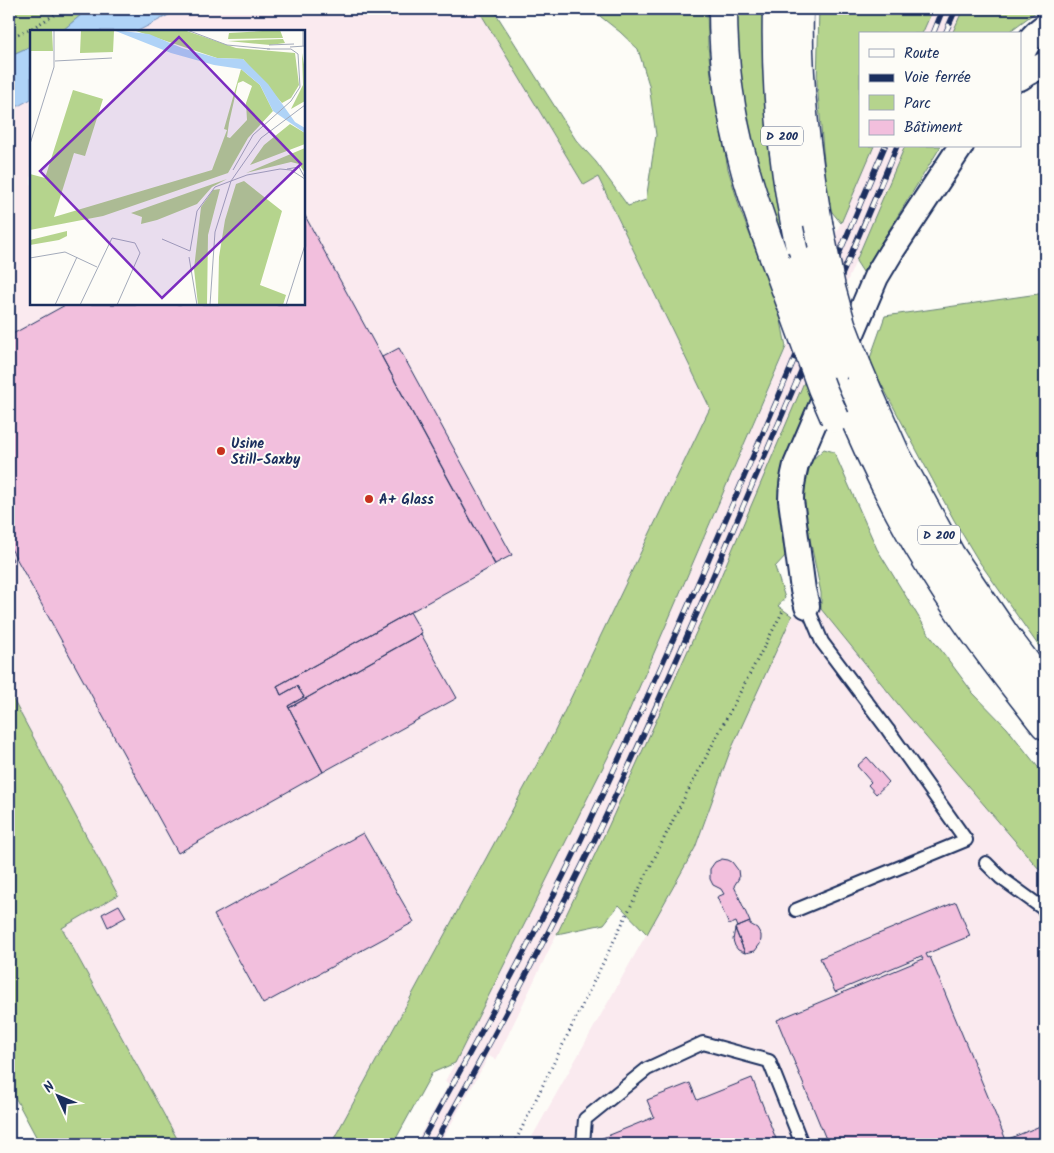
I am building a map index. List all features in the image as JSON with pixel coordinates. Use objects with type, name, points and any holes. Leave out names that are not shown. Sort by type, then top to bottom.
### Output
[{"type":"main road","points":[[723,9],[727,83],[744,166],[774,257],[839,405]]},
{"type":"main road","name":"D 200","points":[[777,9],[778,90],[793,216],[839,405],[865,441],[896,505],[926,560],[962,616],[1008,679],[1045,725]]},
{"type":"main road","name":"D 200","points":[[799,9],[801,95],[806,146],[818,223],[841,324],[868,392],[900,461],[950,554],[1004,635],[1045,688]]},
{"type":"street","points":[[1022,55],[1034,34],[1045,26]]},
{"type":"street","points":[[1022,77],[1045,64]]},
{"type":"street","points":[[805,598],[791,500],[791,488],[796,465],[876,277],[960,148]]},
{"type":"lane","points":[[796,910],[966,840],[888,730],[822,642],[805,598]]},
{"type":"lane","points":[[986,863],[1001,878],[1045,910]]},
{"type":"lane","points":[[583,1144],[585,1119],[646,1069],[703,1044],[769,1061],[802,1144]]},
{"type":"path","points":[[9,38],[34,27],[64,9]]},
{"type":"path","points":[[514,1144],[678,810],[788,601],[805,598]]},
{"type":"shaded area","points":[[180,9],[478,9],[584,185],[597,176],[710,408],[554,733],[331,1144],[180,1144],[62,928],[118,895],[9,692],[9,111],[30,100],[30,305],[305,305],[305,30],[140,30]]},
{"type":"shaded area","points":[[933,9],[963,9],[953,32],[923,32]]},
{"type":"shaded area","points":[[873,148],[904,148],[709,604],[609,825],[496,1060],[489,1056],[440,1144],[415,1144],[449,1084],[445,1081],[616,741]]},
{"type":"shaded area","points":[[821,609],[899,705],[1045,876],[1045,1144],[528,1144],[695,848],[729,754],[792,616]]},
{"type":"green space","points":[[9,9],[88,9],[63,30],[30,30],[30,46],[9,56]]},
{"type":"green space","points":[[478,9],[493,9],[576,140],[596,162],[628,206],[646,200],[656,135],[649,85],[638,49],[591,9],[707,9],[711,76],[728,169],[741,212],[779,310],[786,347],[616,741],[455,1063],[432,1073],[393,1144],[331,1144],[554,733],[710,408],[598,177],[584,185]]},
{"type":"green space","points":[[732,9],[764,9],[766,123],[785,240],[777,242],[745,140]]},
{"type":"green space","points":[[819,9],[933,9],[923,32],[859,32],[859,148],[873,148],[841,223],[828,205],[817,83]]},
{"type":"green space","points":[[963,9],[1040,9],[1009,32],[953,32]]},
{"type":"green space","points":[[904,148],[940,148],[863,272],[856,261]]},
{"type":"green space","points":[[1045,293],[1045,655],[978,560],[954,520],[869,361],[885,316]]},
{"type":"green space","points":[[805,380],[812,400],[779,479],[786,555],[775,567],[785,598],[778,606],[792,616],[729,754],[695,848],[647,934],[619,905],[604,924],[557,934],[609,825],[712,597]]},
{"type":"green space","points":[[824,449],[834,452],[877,549],[929,634],[973,693],[1007,728],[1045,776],[1045,876],[902,709],[821,609],[821,593],[799,485],[810,462]]},
{"type":"green space","points":[[9,692],[118,895],[62,928],[180,1144],[40,1144],[9,1086]]},
{"type":"water","points":[[88,9],[180,9],[140,30],[63,30]]},
{"type":"water","points":[[30,46],[30,100],[9,111],[9,56]]},
{"type":"building","name":"Usine Still-Saxby","points":[[305,216],[495,565],[277,686],[281,695],[297,686],[304,697],[288,706],[323,772],[178,853],[9,545],[9,336],[65,305],[305,305]]},
{"type":"building","points":[[399,348],[512,555],[495,564],[382,357]]},
{"type":"building","points":[[9,552],[13,560],[9,563]]},
{"type":"building","points":[[410,612],[422,633],[289,708],[288,706],[304,697],[297,686],[281,695],[277,686]]},
{"type":"building","points":[[421,634],[457,698],[323,772],[289,708]]},
{"type":"building","points":[[867,757],[889,782],[876,794],[868,785],[871,782],[857,766]]},
{"type":"building","points":[[363,833],[414,922],[263,1004],[214,915]]},
{"type":"building","points":[[722,859],[732,862],[738,870],[739,878],[734,886],[750,922],[738,927],[736,922],[729,925],[717,897],[724,894],[721,889],[713,885],[710,879],[710,869],[715,862]]},
{"type":"building","points":[[956,902],[970,936],[926,954],[928,958],[930,957],[1006,1140],[1045,1124],[1045,1144],[828,1144],[777,1020],[923,959],[921,956],[835,992],[820,958]]},
{"type":"building","points":[[119,905],[126,917],[108,927],[102,914]]},
{"type":"building","points":[[750,922],[750,924],[757,928],[761,939],[755,951],[745,953],[735,928]]},
{"type":"building","points":[[735,929],[745,953],[738,950],[735,946],[733,940]]},
{"type":"building","points":[[752,1078],[778,1144],[602,1144],[600,1139],[654,1117],[647,1100],[690,1083],[697,1100]]},
{"type":"railway","points":[[934,32],[943,9]]},
{"type":"railway","points":[[946,32],[956,9]]},
{"type":"railway","points":[[420,1144],[540,921],[619,759],[735,498],[884,148]]},
{"type":"railway","points":[[434,1144],[536,956],[614,798],[691,627],[896,148]]},
{"type":"place","name":"Usine Still-Saxby","points":[[221,451]]},
{"type":"place","name":"A+ Glass","points":[[369,499]]}]
